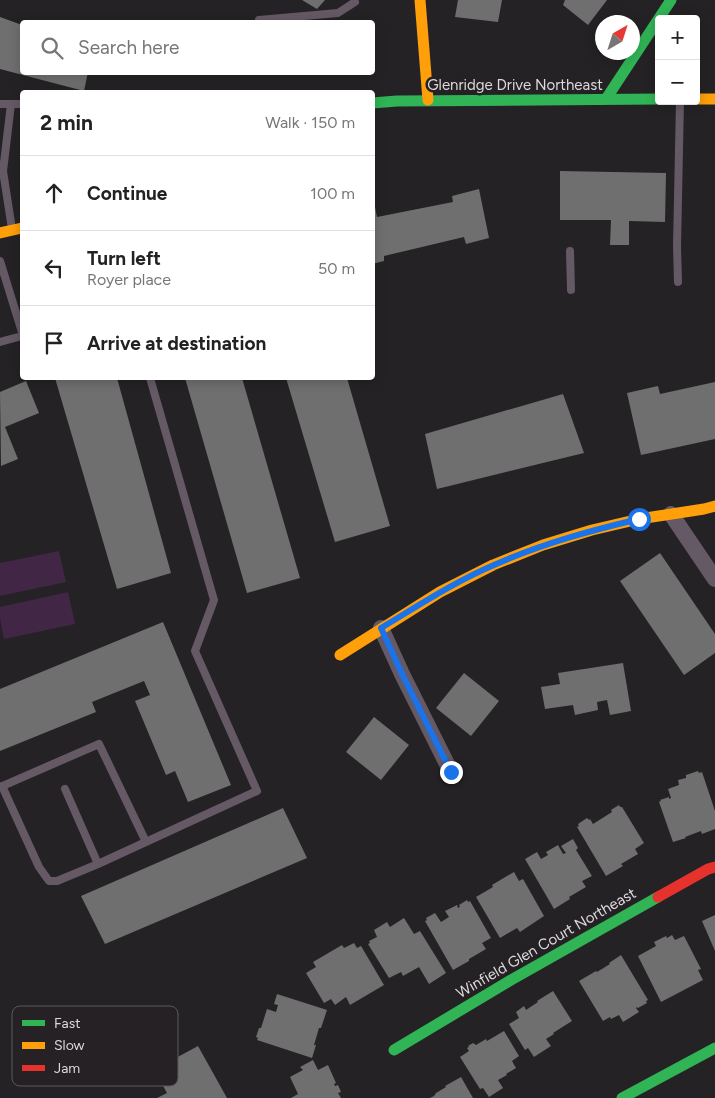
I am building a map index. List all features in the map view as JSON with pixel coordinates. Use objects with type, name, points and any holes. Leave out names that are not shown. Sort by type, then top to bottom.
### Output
[{"type":"street","points":[[420,0],[428,100]]},
{"type":"street","points":[[606,99],[671,0]]},
{"type":"street","name":"Glenridge Drive Northeast","points":[[375,103],[428,100],[655,99]]},
{"type":"street","points":[[700,99],[715,99]]},
{"type":"street","points":[[0,233],[20,229]]},
{"type":"street","points":[[340,655],[440,592],[493,565],[543,545],[592,530],[639,519],[715,506]]},
{"type":"street","points":[[671,514],[715,579]]},
{"type":"street","points":[[381,628],[451,772]]},
{"type":"street","name":"Winfield Glen Court Northeast","points":[[394,1050],[462,1007],[621,917],[708,869],[715,867]]},
{"type":"street","points":[[622,1098],[715,1048]]},
{"type":"lane","points":[[259,20],[338,13],[355,2]]},
{"type":"lane","points":[[0,104],[20,104]]},
{"type":"lane","points":[[12,104],[4,171],[20,229]]},
{"type":"lane","points":[[678,282],[680,105]]},
{"type":"lane","points":[[570,251],[571,290]]},
{"type":"lane","points":[[0,261],[20,326]]},
{"type":"lane","points":[[0,342],[20,337]]},
{"type":"lane","points":[[146,842],[99,744],[1,787],[39,867],[49,881],[58,882],[98,864],[146,842],[257,791],[195,651],[214,600],[151,380]]},
{"type":"lane","points":[[65,790],[98,864]]},
{"type":"shaded area","points":[[59,551],[66,582],[0,596],[0,563]]},
{"type":"shaded area","points":[[68,592],[75,624],[4,639],[0,607]]},
{"type":"building","points":[[302,0],[325,0],[317,9]]},
{"type":"building","points":[[458,0],[502,0],[498,22],[455,17]]},
{"type":"building","points":[[565,0],[607,0],[588,25],[563,5]]},
{"type":"building","points":[[0,17],[20,24],[20,74],[0,69]]},
{"type":"building","points":[[23,75],[87,75],[84,90]]},
{"type":"building","points":[[560,171],[666,173],[665,222],[629,221],[629,245],[610,245],[611,220],[560,220]]},
{"type":"building","points":[[479,189],[489,238],[466,244],[464,237],[384,256],[384,261],[375,263],[375,207],[377,217],[453,202],[452,196]]},
{"type":"building","points":[[56,380],[118,380],[171,573],[117,589]]},
{"type":"building","points":[[186,380],[243,380],[300,578],[247,593]]},
{"type":"building","points":[[287,380],[348,380],[390,526],[335,542]]},
{"type":"building","points":[[26,381],[39,413],[5,427],[18,459],[1,466],[0,392]]},
{"type":"building","points":[[715,382],[715,439],[641,455],[627,393],[658,386],[660,394]]},
{"type":"building","points":[[563,394],[584,453],[437,489],[425,434]]},
{"type":"building","points":[[660,553],[715,634],[715,653],[684,675],[620,581]]},
{"type":"building","points":[[163,622],[231,785],[188,802],[175,771],[166,775],[135,701],[150,695],[144,681],[92,702],[96,712],[0,751],[0,689]]},
{"type":"building","points":[[623,663],[631,711],[610,715],[607,700],[597,702],[598,710],[575,715],[573,705],[545,709],[541,687],[560,684],[558,673]]},
{"type":"building","points":[[464,673],[499,701],[471,736],[436,708]]},
{"type":"building","points":[[374,717],[409,745],[381,780],[346,752]]},
{"type":"building","points":[[698,771],[699,773],[702,772],[715,811],[715,829],[702,834],[701,831],[673,842],[659,802],[669,797],[669,799],[671,798],[668,789],[679,785],[678,780]]},
{"type":"building","points":[[619,805],[644,843],[635,849],[638,854],[606,876],[577,827],[579,826],[578,824],[587,818],[593,824],[612,812],[611,810]]},
{"type":"building","points":[[283,808],[307,858],[105,944],[81,896]]},
{"type":"building","points":[[573,839],[578,848],[576,850],[592,876],[582,881],[586,887],[554,909],[525,859],[537,852],[541,859],[548,855],[546,852],[558,845],[563,854],[566,853],[561,846]]},
{"type":"building","points":[[514,872],[519,881],[523,879],[544,916],[520,932],[517,928],[500,938],[476,897]]},
{"type":"building","points":[[467,900],[468,902],[470,901],[491,938],[482,943],[486,949],[453,970],[425,921],[427,920],[426,918],[435,913],[441,922],[449,917],[445,911],[457,905],[458,908],[460,907],[459,905]]},
{"type":"building","points":[[715,915],[715,951],[702,921]]},
{"type":"building","points":[[404,918],[414,934],[420,931],[446,973],[429,984],[419,967],[403,976],[401,972],[389,978],[368,944],[370,943],[369,941],[377,937],[374,930],[387,922],[390,927]]},
{"type":"building","points":[[672,935],[675,940],[684,936],[701,969],[698,970],[703,980],[661,1002],[638,956],[656,946],[654,942]]},
{"type":"building","points":[[354,943],[357,948],[361,946],[384,985],[350,1005],[346,997],[335,1005],[331,999],[324,1003],[306,973],[316,967],[313,962],[342,945],[344,948]]},
{"type":"building","points":[[621,955],[648,1000],[646,1001],[647,1003],[636,1008],[639,1012],[623,1022],[619,1015],[603,1021],[579,981],[610,964]]},
{"type":"building","points":[[553,991],[572,1021],[546,1039],[551,1046],[534,1057],[528,1048],[525,1050],[509,1024],[519,1018],[516,1012],[524,1006],[526,1010]]},
{"type":"building","points":[[277,994],[327,1010],[321,1028],[319,1028],[312,1058],[257,1040],[258,1038],[256,1037],[267,1009],[276,1012],[278,1005],[274,1004]]},
{"type":"building","points":[[504,1031],[519,1056],[512,1061],[516,1068],[498,1080],[503,1088],[489,1097],[483,1088],[480,1089],[460,1057],[469,1051],[468,1046],[473,1043],[476,1045],[486,1039],[487,1041]]},
{"type":"building","points":[[198,1046],[227,1098],[157,1098],[167,1093],[163,1086],[178,1086],[178,1057]]},
{"type":"building","points":[[313,1060],[318,1070],[328,1065],[336,1083],[334,1084],[335,1086],[338,1085],[341,1092],[338,1093],[341,1098],[291,1098],[298,1094],[290,1077],[303,1070],[300,1067]]},
{"type":"building","points":[[461,1077],[473,1098],[430,1098],[445,1086]]},
{"type":"traffic: fast","points":[[606,99],[671,0]]},
{"type":"traffic: fast","points":[[375,103],[655,99]]},
{"type":"traffic: fast","points":[[394,1050],[511,980],[658,897]]},
{"type":"traffic: fast","points":[[622,1098],[715,1048]]},
{"type":"traffic: slow","points":[[420,0],[428,100]]},
{"type":"traffic: slow","points":[[700,99],[715,99]]},
{"type":"traffic: slow","points":[[0,233],[20,228]]},
{"type":"traffic: slow","points":[[340,655],[440,592],[493,565],[543,545],[592,530],[639,519],[715,506]]},
{"type":"traffic: jam","points":[[658,897],[715,867]]},
{"type":"route","points":[[451,772],[381,628],[440,592],[493,565],[543,545],[592,530],[639,519]]}]
